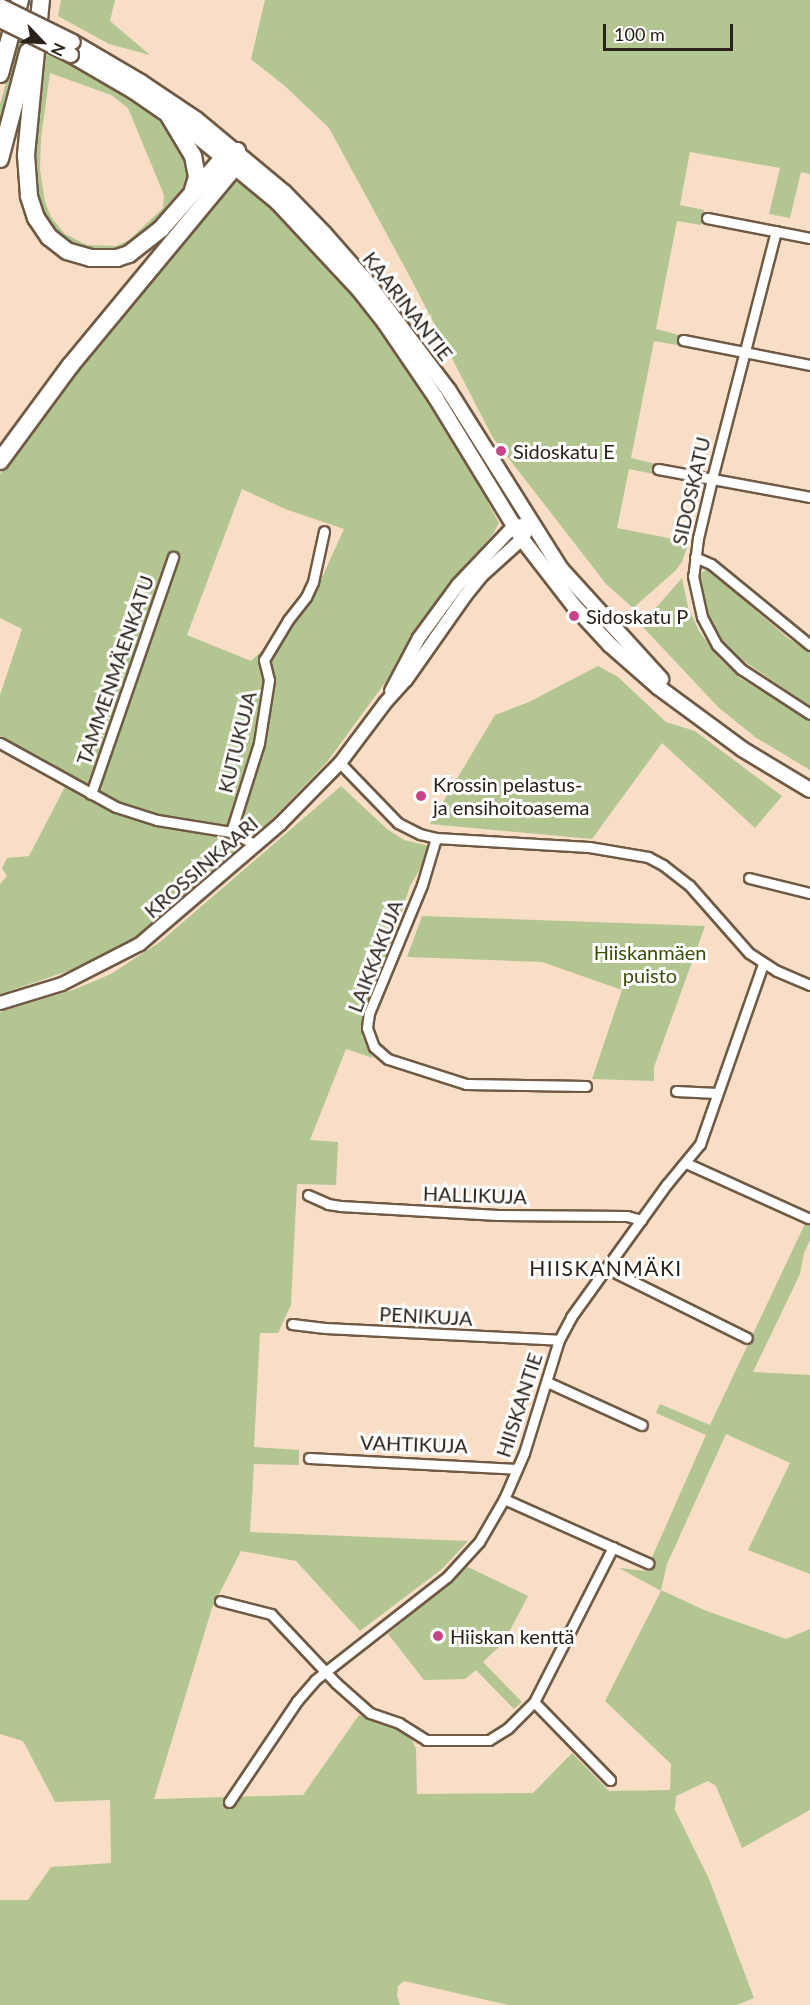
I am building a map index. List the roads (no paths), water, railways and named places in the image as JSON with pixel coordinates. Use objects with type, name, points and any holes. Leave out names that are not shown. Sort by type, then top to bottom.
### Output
[{"type":"highway","points":[[0,74],[20,0]]},
{"type":"highway","points":[[0,159],[41,0]]},
{"type":"highway","points":[[41,0],[26,155],[29,196],[36,218],[49,237],[77,255],[117,258],[129,254],[151,239],[193,191],[232,158]]},
{"type":"highway","points":[[169,116],[193,156],[197,177],[193,191]]},
{"type":"highway","points":[[0,461],[70,366],[232,158]]},
{"type":"main road","name":"KAARINANTIE","points":[[0,6],[72,49],[232,158],[316,242],[386,323],[436,399],[522,540],[574,606],[610,645],[658,687],[767,765],[810,790]]},
{"type":"main road","name":"KAARINANTIE","points":[[0,20],[72,49],[151,88],[232,158],[324,232],[367,282],[449,391],[561,569],[581,594],[701,719]]},
{"type":"street","points":[[707,218],[810,238]]},
{"type":"street","name":"SIDOSKATU","points":[[776,231],[712,479],[693,576],[697,603],[717,645],[741,669],[810,714]]},
{"type":"street","points":[[683,340],[810,365]]},
{"type":"street","points":[[658,469],[810,497]]},
{"type":"street","points":[[514,526],[531,524]]},
{"type":"street","name":"KROSSINKAARI","points":[[0,1003],[62,984],[140,944],[256,845],[340,763],[385,703],[406,680],[483,575],[522,540],[531,524]]},
{"type":"street","name":"KROSSINKAARI","points":[[385,703],[419,638],[458,585],[514,526]]},
{"type":"street","name":"KUTUKUJA","points":[[231,832],[259,743],[266,712],[269,680],[264,660],[288,620],[306,597],[313,582],[324,531]]},
{"type":"street","name":"TAMMENMÄENKATU","points":[[91,794],[173,557]]},
{"type":"street","points":[[695,557],[711,564],[810,645]]},
{"type":"street","points":[[0,743],[91,794],[137,814],[231,832],[256,845]]},
{"type":"street","points":[[340,763],[398,823],[414,832],[436,838],[589,847],[648,857],[663,865],[689,885],[737,941],[763,964],[810,985]]},
{"type":"street","name":"LAIKKAKUJA","points":[[436,838],[422,885],[369,1013],[367,1028],[374,1047],[388,1059],[466,1084],[586,1086]]},
{"type":"street","points":[[749,878],[810,893]]},
{"type":"street","name":"HIISKANTIE","points":[[229,1802],[297,1701],[324,1671],[460,1567],[479,1542],[504,1499],[517,1469],[560,1340],[578,1306],[700,1144],[763,964]]},
{"type":"street","points":[[676,1091],[717,1093]]},
{"type":"street","points":[[686,1163],[808,1218]]},
{"type":"street","name":"HALLIKUJA","points":[[308,1195],[334,1205],[498,1215],[627,1216],[641,1220]]},
{"type":"street","points":[[606,1268],[747,1338]]},
{"type":"street","name":"PENIKUJA","points":[[292,1324],[324,1328],[560,1340]]},
{"type":"street","points":[[547,1382],[642,1425]]},
{"type":"street","name":"VAHTIKUJA","points":[[309,1458],[517,1469]]},
{"type":"street","points":[[504,1499],[648,1563]]},
{"type":"street","points":[[220,1601],[271,1614],[324,1671],[370,1713],[399,1724],[414,1735],[432,1741],[482,1740],[496,1737],[534,1702],[613,1547]]},
{"type":"street","points":[[534,1702],[610,1780]]},
{"type":"place","name":"Sidoskatu E","points":[[501,451]]},
{"type":"place","name":"Sidoskatu P","points":[[574,616]]},
{"type":"place","name":"Krossin pelastus- ja ensihoitoasema","points":[[421,796]]},
{"type":"place","name":"Hiiskan kenttä","points":[[438,1636]]},
{"type":"district","name":"HIISKANMÄKI","points":[[606,1268]]},
{"type":"park label","name":"Hiiskanmäen puisto","points":[[650,964]]}]
